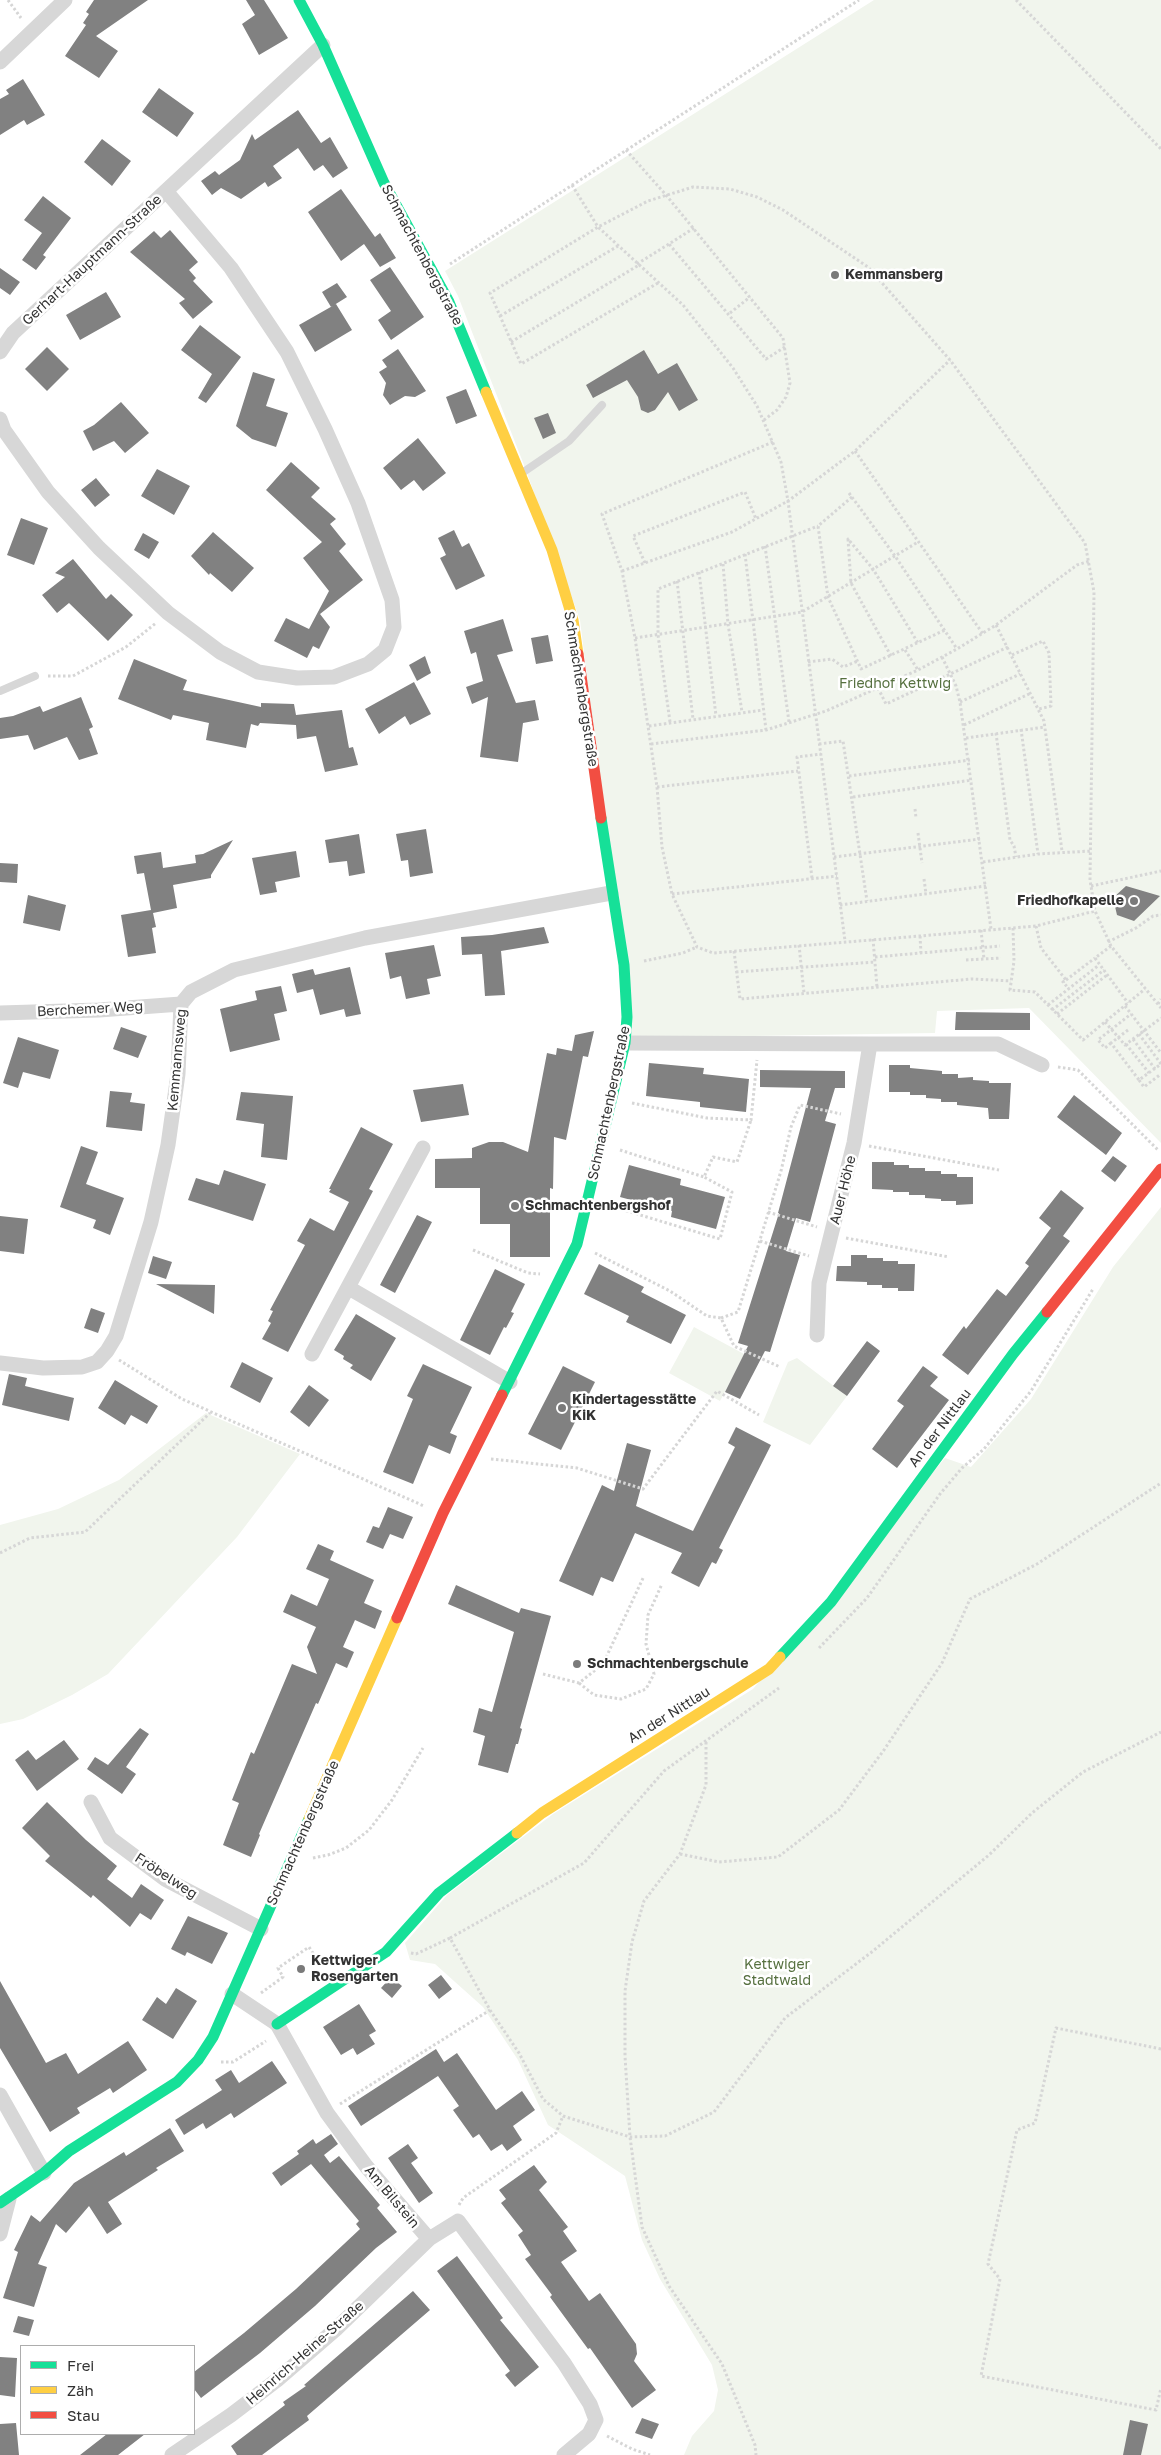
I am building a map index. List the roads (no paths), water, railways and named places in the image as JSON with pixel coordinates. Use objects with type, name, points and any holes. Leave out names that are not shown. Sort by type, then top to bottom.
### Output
[{"type":"street","points":[[0,62],[65,0]]},
{"type":"street","name":"Schmachtenbergstraße","points":[[4,2201],[44,2173],[69,2151],[177,2082],[198,2060],[213,2037],[443,1514],[577,1244],[625,1043],[627,1018],[624,965],[611,893],[573,620],[552,550],[522,473],[450,302],[384,184],[323,45],[299,0]]},
{"type":"street","name":"Gerhart-Hauptmann-Straße","points":[[0,352],[13,333],[323,45]]},
{"type":"street","name":"Gerhart-Hauptmann-Straße","points":[[0,420],[4,430],[48,492],[99,548],[168,614],[220,652],[258,672],[297,678],[334,677],[368,664],[385,650],[394,627],[392,600],[358,503],[326,429],[287,352],[231,268],[166,191]]},
{"type":"street","name":"Kemmannsweg","points":[[0,1363],[43,1368],[82,1368],[97,1362],[107,1352],[116,1336],[150,1222],[168,1145],[178,1074],[181,1004],[191,992],[234,970],[365,938],[611,893]]},
{"type":"street","name":"Berchemer Weg","points":[[0,1013],[99,1010],[181,1004]]},
{"type":"street","points":[[625,1043],[998,1044],[1042,1065]]},
{"type":"street","name":"Auer Höhe","points":[[817,1335],[819,1283],[854,1143],[870,1044]]},
{"type":"street","points":[[312,1354],[349,1288],[422,1148]]},
{"type":"street","name":"An der Nittlau","points":[[277,2024],[386,1952],[439,1894],[542,1813],[769,1669],[830,1602],[1014,1354],[1161,1169]]},
{"type":"street","points":[[349,1288],[510,1382]]},
{"type":"street","name":"Fröbelweg","points":[[91,1802],[110,1838],[150,1867],[201,1899],[260,1929]]},
{"type":"street","name":"Am Bilstein","points":[[232,1994],[277,2024],[327,2113],[366,2166],[429,2239],[458,2221],[568,2370],[595,2414],[594,2427],[564,2455]]},
{"type":"street","points":[[0,2095],[44,2173]]},
{"type":"street","points":[[0,2234],[4,2201]]},
{"type":"street","name":"Heinrich-Heine-Straße","points":[[172,2455],[231,2415],[277,2380],[336,2329],[429,2239]]},
{"type":"lane","points":[[522,473],[569,441],[602,405]]},
{"type":"lane","points":[[0,691],[35,676]]},
{"type":"place","name":"Kemmansberg","points":[[835,275]]},
{"type":"place","name":"Friedhofkapelle","points":[[1134,901]]},
{"type":"place","name":"Schmachtenbergshof","points":[[515,1206]]},
{"type":"place","name":"Kindertagesstätte KiK","points":[[562,1408]]},
{"type":"place","name":"Schmachtenbergschule","points":[[577,1664]]},
{"type":"place","name":"Kettwiger Rosengarten","points":[[301,1969]]},
{"type":"park label","name":"Friedhof Kettwig","points":[[895,684]]},
{"type":"park label","name":"Kettwiger Stadtwald","points":[[777,1974]]}]
